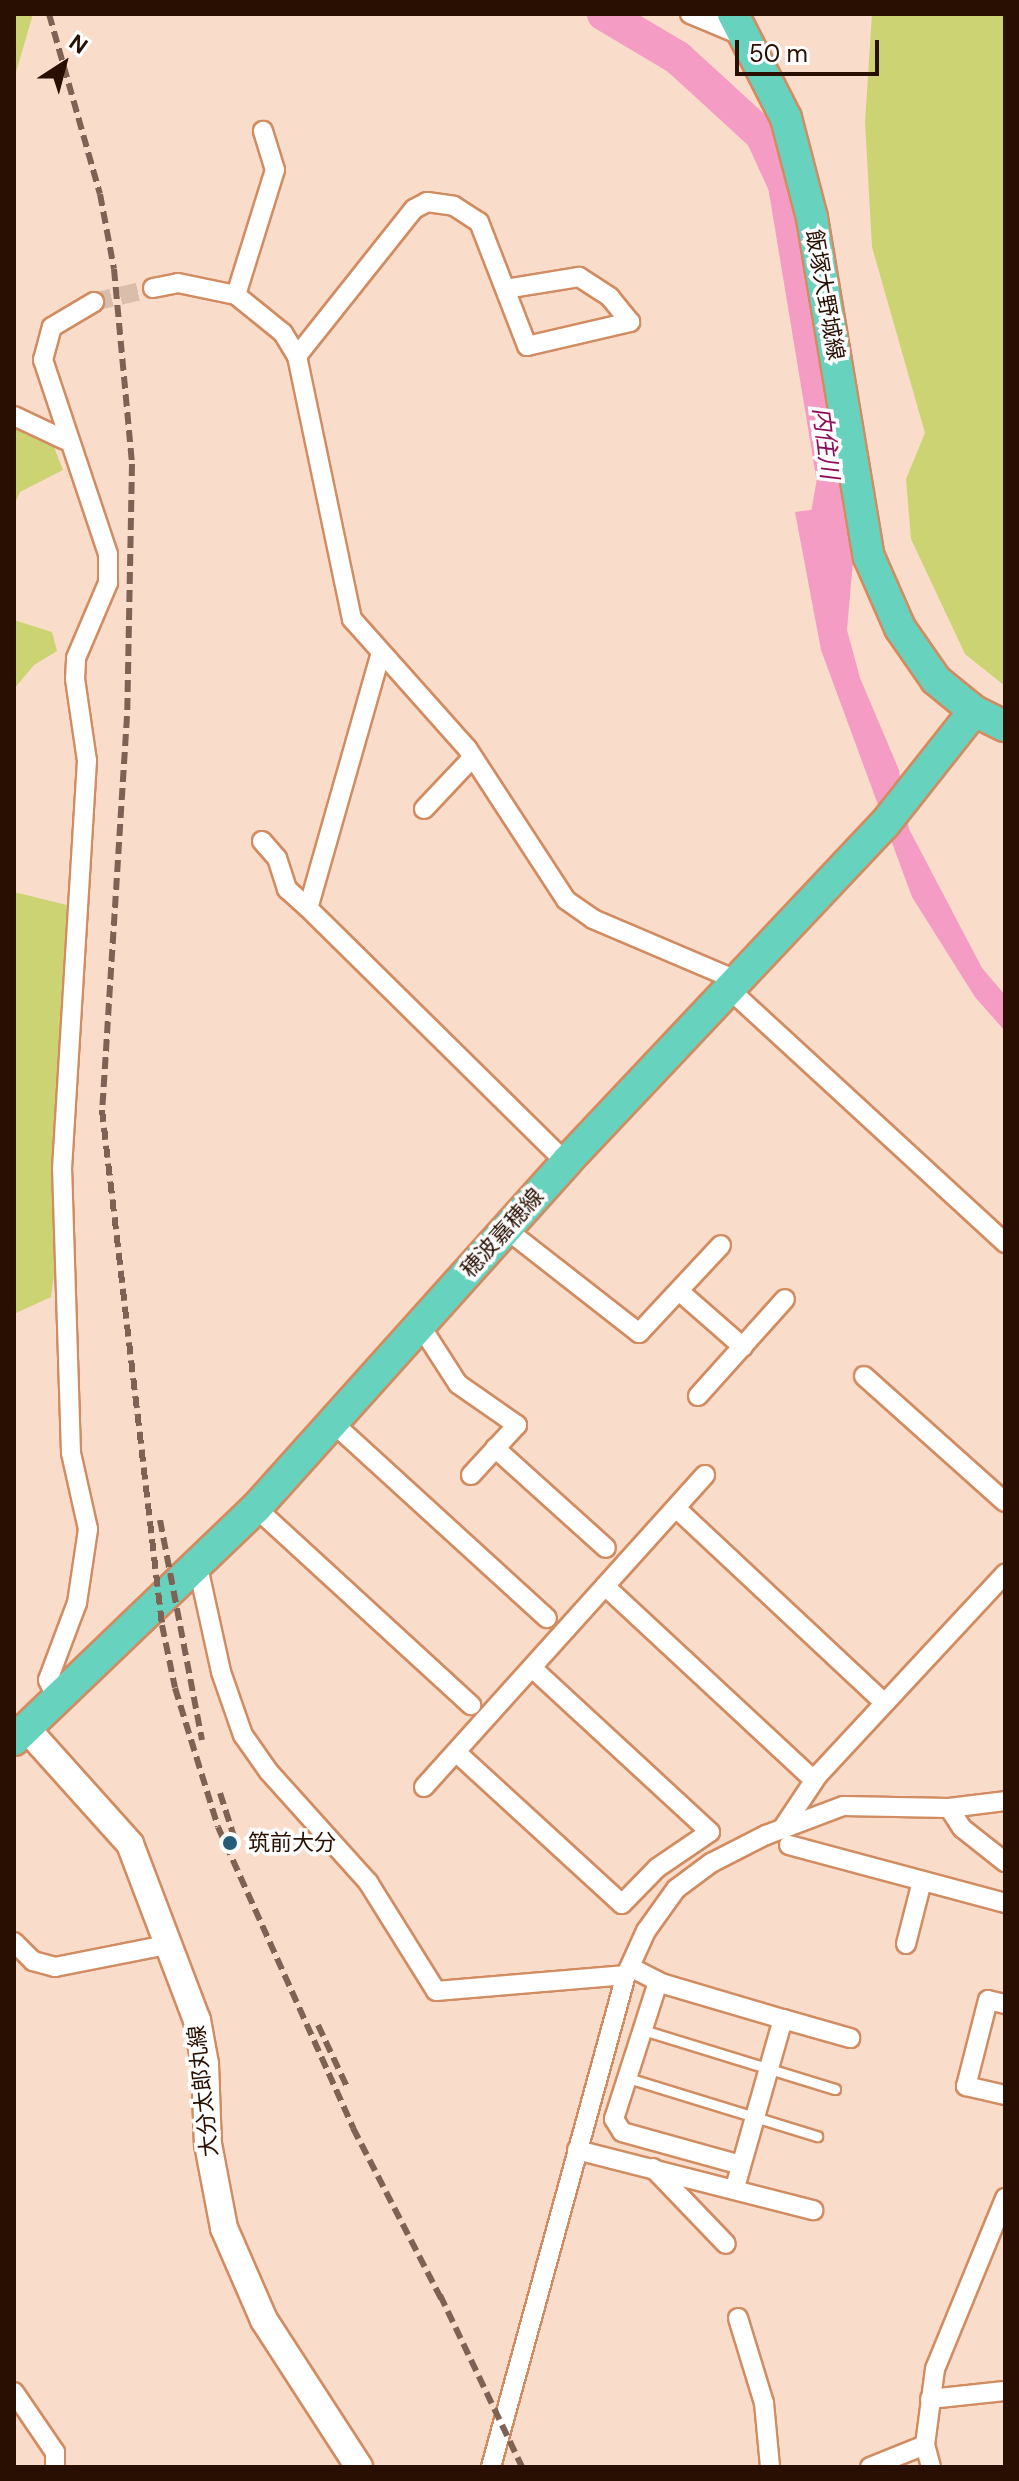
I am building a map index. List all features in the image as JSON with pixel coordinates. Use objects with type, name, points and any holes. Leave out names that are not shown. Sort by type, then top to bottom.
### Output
[{"type":"main road","name":"飯塚大野城線","points":[[741,26],[786,118],[812,218],[869,557],[900,628],[936,680],[974,711],[1005,726]]},
{"type":"main road","name":"穂波嘉穂線","points":[[20,1734],[198,1567],[256,1508],[566,1162],[884,825],[974,711]]},
{"type":"main road","name":"大分太郎丸線","points":[[20,1734],[119,1828],[171,1944],[199,2035],[208,2144],[224,2228],[264,2320],[351,2464]]},
{"type":"street","points":[[690,14],[741,26]]},
{"type":"street","points":[[236,295],[275,170],[263,131]]},
{"type":"street","points":[[297,356],[414,209],[427,202],[454,206],[479,222],[527,346],[630,322],[610,297],[579,277],[506,289]]},
{"type":"street","points":[[153,288],[178,283],[236,295],[265,314],[297,356],[343,589],[352,619],[380,656],[436,707],[473,757],[566,900],[593,919],[732,984],[1005,1243]]},
{"type":"street","points":[[57,1700],[48,1680],[77,1603],[88,1529],[71,1453],[62,1169],[87,761],[75,679],[76,658],[108,583],[104,531],[65,440],[48,383],[44,347],[52,327],[94,302]]},
{"type":"street","points":[[14,416],[65,440]]},
{"type":"street","points":[[308,908],[380,656]]},
{"type":"street","points":[[424,809],[473,757]]},
{"type":"street","points":[[262,841],[277,858],[287,889],[566,1162]]},
{"type":"street","points":[[506,1229],[639,1333],[721,1245]]},
{"type":"street","points":[[679,1291],[743,1347]]},
{"type":"street","points":[[698,1396],[785,1299]]},
{"type":"street","points":[[420,1325],[458,1384],[517,1425],[471,1475]]},
{"type":"street","points":[[864,1376],[1005,1502]]},
{"type":"street","points":[[332,1422],[547,1618]]},
{"type":"street","points":[[495,1448],[606,1548]]},
{"type":"street","points":[[424,1787],[705,1475]]},
{"type":"street","points":[[256,1508],[471,1705]]},
{"type":"street","points":[[676,1508],[883,1702]]},
{"type":"street","points":[[198,1567],[221,1672],[243,1735],[269,1772],[368,1882],[436,1991],[628,1971],[850,2038]]},
{"type":"street","points":[[784,1826],[814,1780],[883,1702],[1005,1574]]},
{"type":"street","points":[[605,1586],[814,1780]]},
{"type":"street","points":[[456,1752],[622,1904],[657,1868],[710,1832],[532,1668]]},
{"type":"street","points":[[491,2467],[628,1971],[646,1931],[676,1889],[711,1863],[784,1826],[843,1806],[949,1808],[1005,1801]]},
{"type":"street","points":[[949,1808],[962,1828],[1005,1862]]},
{"type":"street","points":[[789,1845],[1005,1903]]},
{"type":"street","points":[[906,1944],[922,1881]]},
{"type":"street","points":[[14,1942],[33,1961],[55,1967],[171,1944]]},
{"type":"street","points":[[658,1982],[614,2119],[622,2132],[741,2165]]},
{"type":"street","points":[[1005,2004],[988,2000],[966,2086],[1005,2095]]},
{"type":"street","points":[[735,2187],[783,2019]]},
{"type":"street","points":[[577,2150],[735,2187],[813,2210]]},
{"type":"street","points":[[653,2168],[726,2244]]},
{"type":"street","points":[[931,2467],[925,2445],[935,2369],[1005,2198]]},
{"type":"street","points":[[738,2318],[764,2403],[770,2467]]},
{"type":"street","points":[[930,2399],[1005,2391]]},
{"type":"street","points":[[14,2392],[55,2452],[55,2467]]},
{"type":"street","points":[[870,2467],[925,2445]]},
{"type":"lane","points":[[643,2030],[835,2089]]},
{"type":"lane","points":[[628,2078],[817,2136]]},
{"type":"green space","points":[[14,14],[33,14],[14,79]]},
{"type":"green space","points":[[872,14],[1005,14],[1005,686],[965,654],[911,539],[906,479],[925,433],[872,247],[865,122]]},
{"type":"green space","points":[[14,428],[54,447],[63,470],[20,492],[14,505]]},
{"type":"green space","points":[[14,620],[52,632],[57,651],[34,665],[14,689]]},
{"type":"green space","points":[[14,892],[67,905],[52,1161],[57,1252],[51,1297],[14,1314]]},
{"type":"shaded area","points":[[848,505],[854,549],[847,630],[860,678],[899,770],[909,829],[982,968],[1005,995],[1005,1031],[975,997],[912,897],[821,650],[795,512]]},
{"type":"waterway","name":"内住川","points":[[604,14],[678,58],[762,135],[785,185],[834,480],[824,536],[827,552]]},
{"type":"tunnel","points":[[94,302],[153,288]]},
{"type":"railway","points":[[49,14],[100,194],[114,269],[132,464],[127,716],[102,1110],[162,1625],[175,1688],[218,1827],[353,2128],[444,2304]]},
{"type":"railway","points":[[160,1520],[202,1740]]},
{"type":"railway","points":[[220,1793],[237,1846]]},
{"type":"railway","points":[[318,2025],[347,2087]]},
{"type":"railway","points":[[440,2295],[522,2467]]},
{"type":"place","name":"筑前大分","points":[[230,1843]]}]
